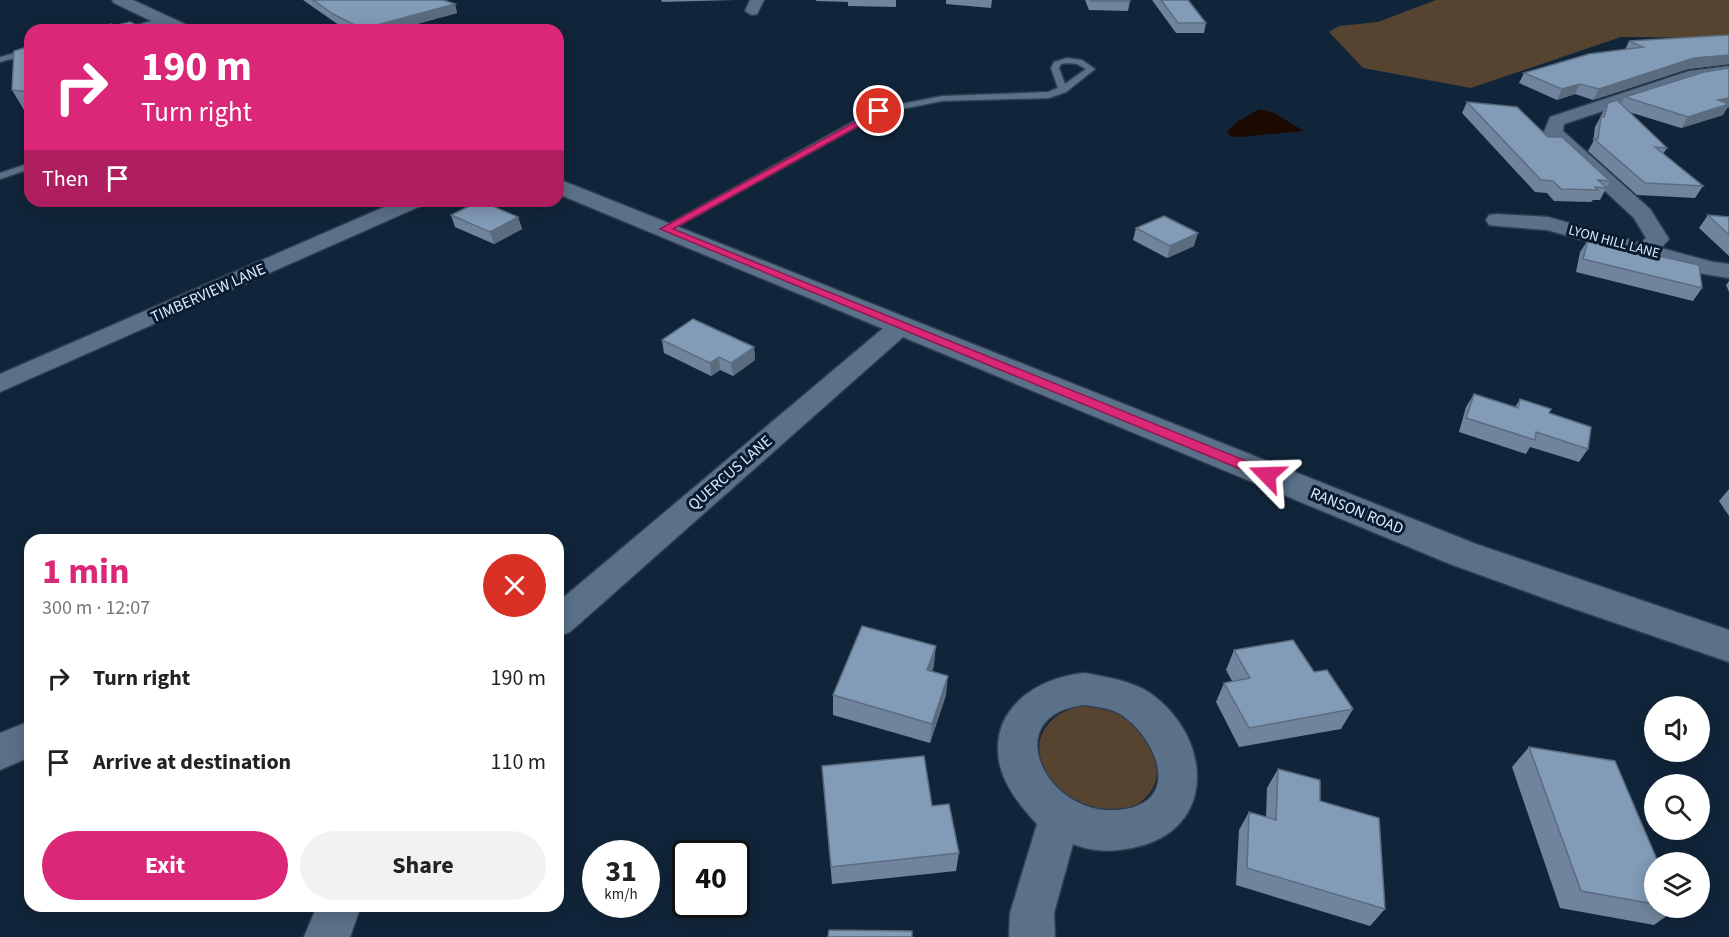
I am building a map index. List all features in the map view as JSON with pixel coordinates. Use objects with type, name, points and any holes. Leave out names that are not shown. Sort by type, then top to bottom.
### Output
[{"type":"street","points":[[120,0],[170,24]]},
{"type":"street","points":[[1646,250],[1658,239],[1642,214],[1553,132],[1556,121],[1695,75],[1729,71]]},
{"type":"street","name":"RANSON ROAD","points":[[564,188],[1463,554],[1579,597],[1729,646]]},
{"type":"street","name":"TIMBERVIEW LANE","points":[[0,384],[402,207]]},
{"type":"street","name":"LYON HILL LANE","points":[[1497,220],[1548,224],[1712,269],[1729,271]]},
{"type":"street","name":"QUERCUS LANE","points":[[564,617],[902,325]]},
{"type":"street","points":[[0,752],[24,741]]},
{"type":"street","points":[[1032,937],[1032,913],[1060,817]]},
{"type":"street","points":[[327,937],[337,912]]},
{"type":"lane","points":[[146,24],[162,20]]},
{"type":"lane","points":[[0,60],[24,53]]},
{"type":"lane","points":[[0,67],[24,60]]},
{"type":"lane","points":[[665,229],[879,111],[909,102],[945,96],[1049,95],[1063,90]]},
{"type":"lane","points":[[0,176],[24,168]]},
{"type":"shaded area","points":[[1436,0],[1729,0],[1729,38],[1621,37],[1471,88],[1363,68],[1329,32],[1339,26],[1378,22]]},
{"type":"shaded area","points":[[1260,109],[1274,113],[1304,131],[1230,136],[1227,132],[1237,122]]},
{"type":"shaded area","points":[[1079,706],[1100,707],[1120,713],[1141,728],[1148,739],[1157,762],[1157,775],[1154,786],[1137,804],[1112,811],[1087,808],[1066,796],[1050,779],[1040,758],[1041,737],[1053,719]]},
{"type":"building","points":[[313,0],[443,0],[455,4],[381,24],[352,24]]},
{"type":"building","points":[[1129,0],[1130,1],[1090,1]]},
{"type":"building","points":[[1161,0],[1188,0],[1206,23],[1178,23]]},
{"type":"building","points":[[1729,35],[1729,55],[1694,58],[1599,89],[1580,84],[1562,89],[1524,73],[1589,54],[1643,47],[1629,41]]},
{"type":"building","points":[[24,48],[24,91],[12,90],[14,51]]},
{"type":"building","points":[[1729,68],[1729,98],[1718,100],[1729,104],[1688,117],[1625,97],[1704,72]]},
{"type":"building","points":[[1617,100],[1667,148],[1655,147],[1703,186],[1645,183],[1594,139],[1598,139],[1601,116],[1604,117],[1608,103]]},
{"type":"building","points":[[1467,102],[1517,107],[1548,137],[1562,137],[1610,181],[1598,180],[1607,188],[1595,187],[1598,190],[1561,189],[1553,181],[1541,180]]},
{"type":"building","points":[[468,207],[494,207],[518,217],[490,232],[451,215]]},
{"type":"building","points":[[1708,215],[1729,217],[1729,235]]},
{"type":"building","points":[[1164,216],[1198,233],[1170,246],[1136,228]]},
{"type":"building","points":[[1588,240],[1699,265],[1702,288],[1583,259]]},
{"type":"building","points":[[693,319],[754,347],[731,363],[719,357],[710,363],[662,340]]},
{"type":"building","points":[[1474,394],[1518,408],[1520,399],[1551,409],[1549,413],[1591,427],[1588,449],[1536,432],[1535,440],[1466,418]]},
{"type":"building","points":[[862,626],[936,646],[927,670],[948,676],[932,724],[833,695]]},
{"type":"building","points":[[1293,640],[1314,672],[1327,670],[1353,709],[1249,728],[1224,683],[1250,678],[1234,650]]},
{"type":"building","points":[[1529,747],[1615,761],[1644,829],[1644,840],[1649,840],[1654,852],[1644,852],[1644,902],[1581,891]]},
{"type":"building","points":[[924,756],[932,806],[949,804],[959,853],[831,867],[822,766]]},
{"type":"building","points":[[1278,769],[1320,780],[1320,801],[1379,818],[1385,909],[1247,868],[1249,812],[1276,820]]},
{"type":"building","points":[[829,930],[912,931],[912,937],[828,937]]},
{"type":"route","points":[[879,111],[665,229],[1267,475]]}]
